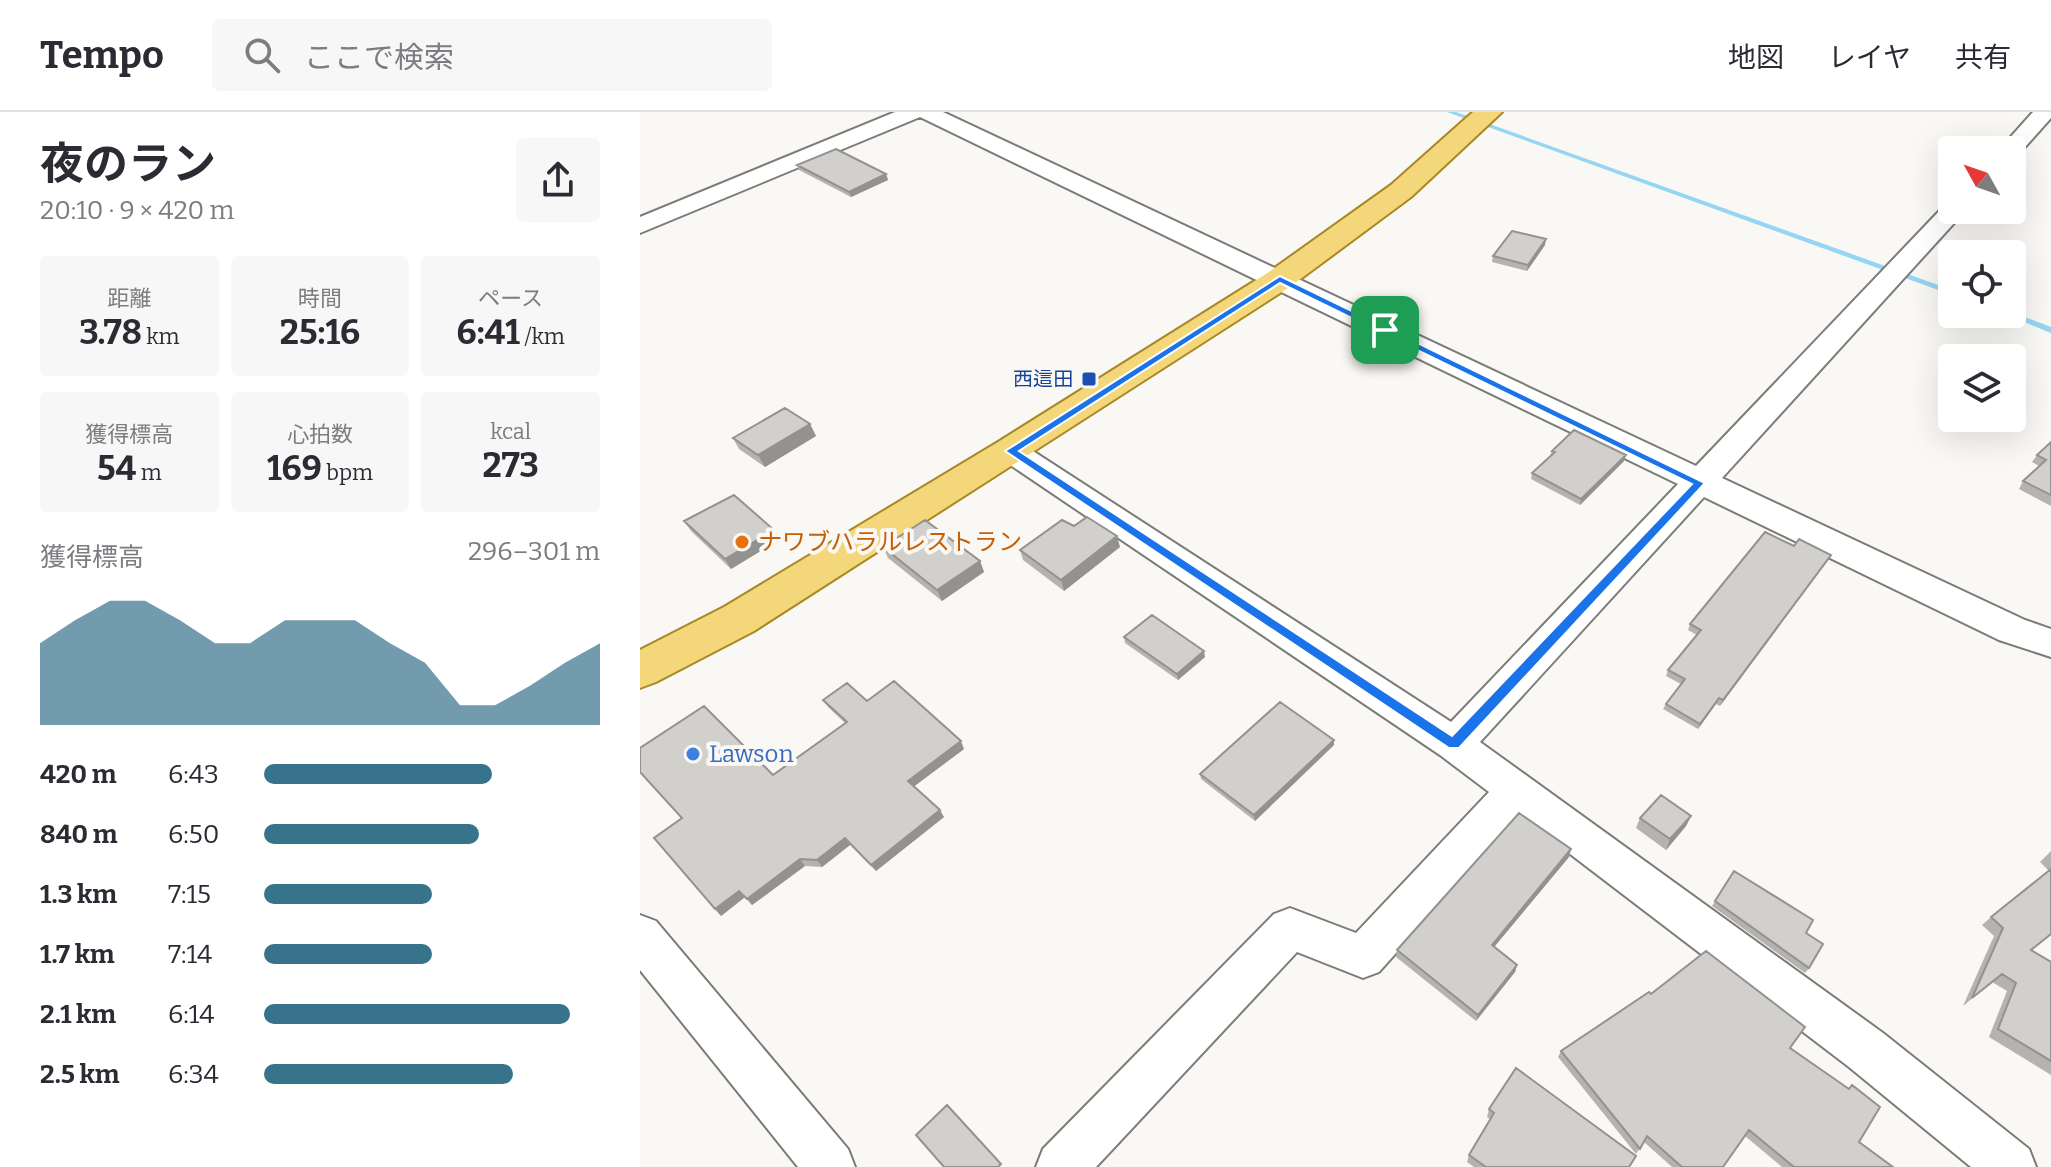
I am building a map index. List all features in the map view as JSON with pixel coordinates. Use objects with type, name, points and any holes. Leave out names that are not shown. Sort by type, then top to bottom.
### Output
[{"type":"main road","points":[[640,670],[739,619],[1011,451],[1280,279],[1401,191],[1489,112]]},
{"type":"street","points":[[640,226],[914,112]]},
{"type":"street","points":[[926,112],[1280,279],[1700,483],[2012,630],[2051,643]]},
{"type":"street","points":[[2023,136],[2045,113]]},
{"type":"street","points":[[1454,744],[1941,224]]},
{"type":"street","points":[[1011,451],[1454,744],[1866,1050],[2011,1167]]},
{"type":"street","points":[[1061,1167],[1290,929],[1363,957],[1517,790]]},
{"type":"street","points":[[640,936],[830,1167]]},
{"type":"building","points":[[836,149],[886,174],[849,192],[797,165]]},
{"type":"building","points":[[1512,231],[1546,239],[1528,265],[1493,256]]},
{"type":"building","points":[[785,408],[810,424],[758,455],[733,438]]},
{"type":"building","points":[[1574,430],[1626,455],[1581,499],[1532,473]]},
{"type":"building","points":[[2051,442],[2051,495],[2023,481],[2046,460],[2037,455]]},
{"type":"building","points":[[734,495],[774,530],[725,559],[684,521]]},
{"type":"building","points":[[1087,517],[1117,536],[1061,580],[1020,550],[1062,520],[1074,526]]},
{"type":"building","points":[[925,520],[980,561],[937,590],[883,547]]},
{"type":"building","points":[[1765,532],[1794,546],[1799,539],[1831,555],[1723,700],[1719,698],[1700,724],[1666,704],[1685,679],[1668,670],[1701,630],[1690,624]]},
{"type":"building","points":[[1152,615],[1204,651],[1177,674],[1124,637]]},
{"type":"building","points":[[894,681],[961,741],[908,781],[940,810],[871,865],[845,838],[817,860],[800,859],[747,899],[739,891],[715,909],[654,838],[682,818],[640,772],[640,748],[704,706],[773,775],[847,722],[823,700],[847,683],[867,701]]},
{"type":"building","points":[[1280,702],[1334,740],[1254,815],[1200,774]]},
{"type":"building","points":[[1661,795],[1691,816],[1670,839],[1640,818]]},
{"type":"building","points":[[1519,813],[1571,849],[1492,945],[1517,965],[1478,1015],[1397,950]]},
{"type":"building","points":[[2051,869],[2051,934],[2031,950],[2051,962],[2051,1061],[1998,1029],[2016,983],[2002,974],[1972,998],[2003,928],[1991,917]]},
{"type":"building","points":[[1734,871],[1813,920],[1806,933],[1823,944],[1809,968],[1715,901]]},
{"type":"building","points":[[1706,951],[1805,1027],[1790,1048],[1849,1089],[1852,1085],[1880,1107],[1859,1142],[1893,1167],[1794,1167],[1749,1130],[1723,1167],[1682,1167],[1647,1136],[1640,1149],[1561,1051],[1649,992],[1651,994]]},
{"type":"building","points":[[1516,1068],[1636,1156],[1629,1167],[1486,1167],[1469,1155],[1494,1113],[1489,1109]]},
{"type":"building","points":[[947,1105],[1001,1164],[998,1167],[944,1167],[916,1135]]},
{"type":"waterway","points":[[1450,112],[1938,288]]},
{"type":"waterway","points":[[2026,320],[2051,330]]},
{"type":"place","name":"西這田","points":[[1089,379]]},
{"type":"place","name":"ナワブハラルレストラン","points":[[742,542]]},
{"type":"place","name":"Lawson","points":[[693,754]]},
{"type":"route","points":[[1280,279],[1385,330],[1700,483],[1454,744],[1011,451],[1280,279]]}]
